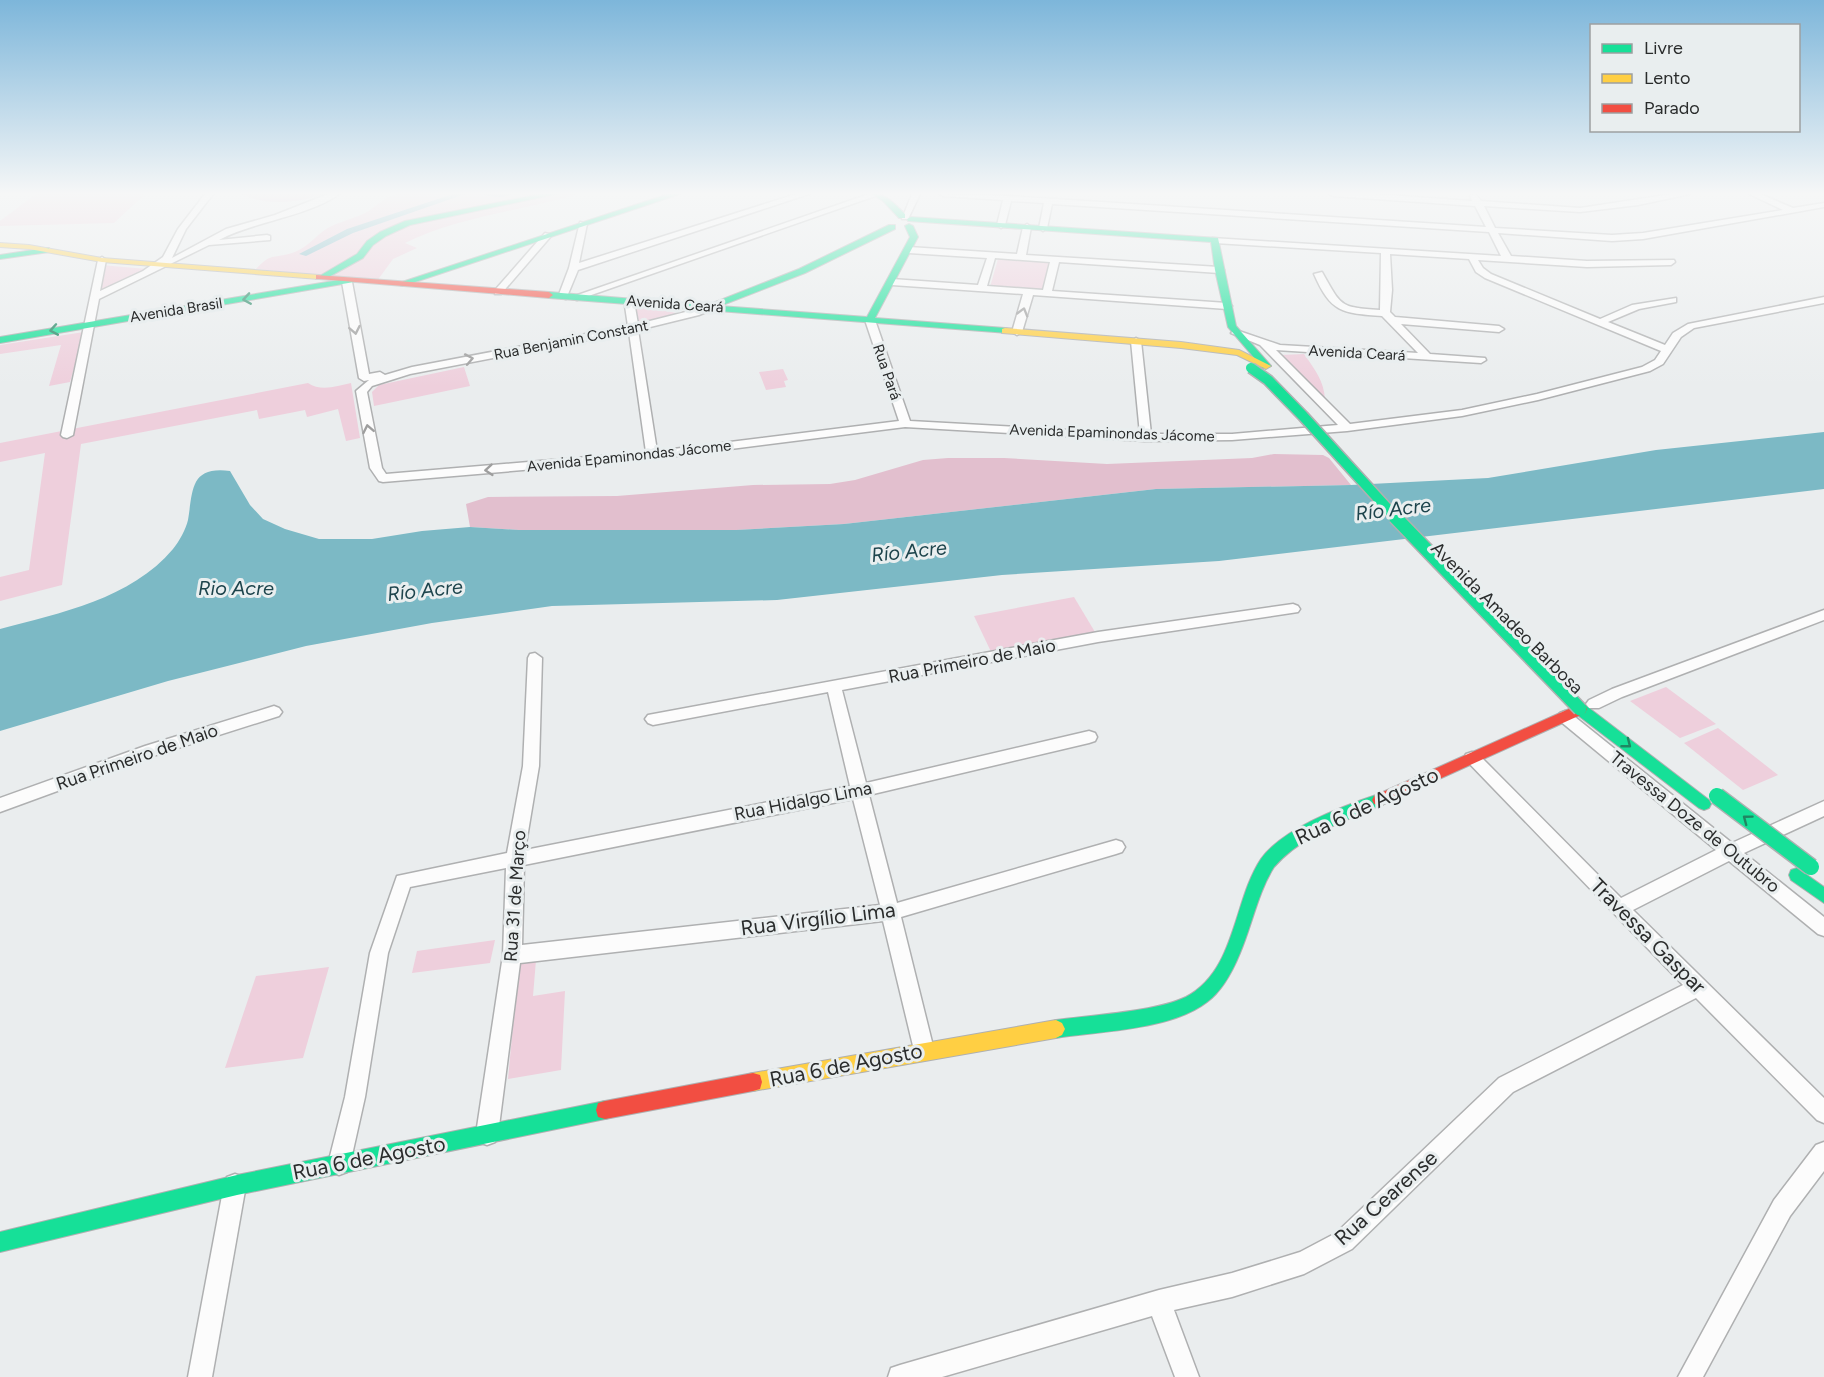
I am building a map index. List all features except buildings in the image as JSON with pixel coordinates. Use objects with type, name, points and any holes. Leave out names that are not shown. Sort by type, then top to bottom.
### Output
[{"type":"street","name":"Avenida Ceará","points":[[92,258],[278,273],[345,281],[637,301],[1136,341]]},
{"type":"street","points":[[163,264],[167,258]]},
{"type":"street","points":[[94,297],[176,258]]},
{"type":"street","points":[[322,277],[356,258]]},
{"type":"street","points":[[364,382],[345,281],[368,258]]},
{"type":"street","points":[[400,284],[478,258]]},
{"type":"street","points":[[498,292],[528,258]]},
{"type":"street","points":[[576,258],[569,297],[686,258]]},
{"type":"street","points":[[574,268],[604,258]]},
{"type":"street","name":"Rua Benjamin Constant","points":[[364,382],[412,370],[634,328],[696,313],[832,258]]},
{"type":"street","points":[[870,320],[905,258]]},
{"type":"street","points":[[982,288],[991,258]]},
{"type":"street","points":[[1047,258],[1219,270]]},
{"type":"street","points":[[1217,258],[1227,306],[1236,333],[1266,366]]},
{"type":"street","points":[[1385,258],[1388,317],[1426,356]]},
{"type":"street","points":[[1473,258],[1479,270],[1488,276],[1667,350]]},
{"type":"street","points":[[1487,258],[1599,265],[1671,262]]},
{"type":"street","points":[[1047,292],[1055,259]]},
{"type":"street","points":[[67,435],[102,260]]},
{"type":"street","points":[[278,273],[298,282],[304,289]]},
{"type":"street","points":[[1319,274],[1332,302],[1340,308],[1388,317],[1499,329]]},
{"type":"street","name":"Avenida Brasil","points":[[0,340],[345,281]]},
{"type":"street","points":[[892,282],[1227,306]]},
{"type":"street","points":[[1017,332],[1029,291]]},
{"type":"street","points":[[1601,322],[1624,311],[1673,300]]},
{"type":"street","name":"Avenida Epaminondas Jácome","points":[[364,382],[361,391],[377,472],[383,478],[652,455],[905,424],[1146,438],[1232,437],[1347,429],[1462,413],[1538,397],[1646,369],[1659,362],[1677,335],[1691,326],[1824,300]]},
{"type":"street","points":[[637,301],[630,306],[652,455]]},
{"type":"street","points":[[672,319],[684,310],[676,304]]},
{"type":"street","name":"Rua Pará","points":[[870,320],[905,424]]},
{"type":"street","name":"Avenida Ceará","points":[[1236,333],[1285,348],[1481,360]]},
{"type":"street","points":[[1136,341],[1146,438]]},
{"type":"street","name":"Avenida Amadeo Barbosa","points":[[1136,341],[1239,353],[1266,366],[1455,567],[1573,687],[1580,710],[1717,796],[1824,878]]},
{"type":"street","points":[[1263,343],[1347,429]]},
{"type":"street","name":"Avenida Amadeo Barbosa","points":[[1194,346],[1235,359],[1268,380],[1426,552],[1580,710],[1708,808]]},
{"type":"street","name":"Rua Primeiro de Maio","points":[[653,719],[1098,637],[1293,609]]},
{"type":"street","name":"Rua 6 de Agosto","points":[[0,1242],[235,1185],[487,1134],[924,1050],[1160,1012],[1191,1003],[1207,992],[1227,963],[1266,864],[1279,849],[1294,838],[1614,694],[1824,615]]},
{"type":"street","name":"Rua 31 de Março","points":[[487,1134],[512,955],[515,857],[531,766],[535,658]]},
{"type":"street","points":[[834,687],[858,791],[892,912],[924,1050]]},
{"type":"street","name":"Travessa Doze de Outubro","points":[[1580,710],[1731,851],[1824,928]]},
{"type":"street","name":"Rua Primeiro de Maio","points":[[0,805],[151,750],[274,712]]},
{"type":"street","name":"Rua Hidalgo Lima","points":[[339,1164],[355,1097],[379,953],[403,881],[515,857],[858,791],[1089,737]]},
{"type":"street","name":"Travessa Gaspar","points":[[1472,758],[1619,909],[1824,1113]]},
{"type":"street","points":[[1619,909],[1731,851],[1824,808]]},
{"type":"street","points":[[1741,832],[1769,854]]},
{"type":"street","name":"Rua Virgílio Lima","points":[[512,955],[892,912],[1116,847]]},
{"type":"street","points":[[1792,871],[1824,896]]},
{"type":"street","name":"Rua Cearense","points":[[900,1377],[1159,1302],[1232,1285],[1304,1262],[1344,1241],[1506,1084],[1699,987]]},
{"type":"street","points":[[1690,1377],[1782,1208],[1824,1153]]},
{"type":"street","points":[[200,1377],[235,1185]]},
{"type":"street","points":[[1159,1302],[1187,1377]]},
{"type":"shaded area","points":[[269,258],[395,258],[377,281],[256,269]]},
{"type":"shaded area","points":[[998,259],[1052,262],[1045,291],[990,287]]},
{"type":"shaded area","points":[[101,265],[147,269],[100,292]]},
{"type":"shaded area","points":[[635,304],[676,313],[640,326]]},
{"type":"shaded area","points":[[84,332],[70,382],[49,386],[61,345],[0,354],[0,345]]},
{"type":"shaded area","points":[[1304,354],[1321,381],[1325,399],[1280,355]]},
{"type":"shaded area","points":[[464,367],[470,386],[374,406],[372,392],[379,385]]},
{"type":"shaded area","points":[[783,369],[788,380],[784,381],[786,387],[766,390],[759,372]]},
{"type":"shaded area","points":[[308,383],[324,388],[351,383],[360,438],[346,441],[338,409],[307,417],[305,410],[259,419],[257,410],[81,444],[62,585],[0,601],[0,577],[29,570],[45,453],[0,462],[0,443]]},
{"type":"shaded area","points":[[1274,454],[1323,455],[1329,458],[1351,485],[1156,489],[844,524],[736,530],[519,530],[470,527],[466,504],[488,497],[617,496],[753,485],[830,484],[855,480],[923,460],[948,458],[1004,458],[1107,464],[1252,458]]},
{"type":"shaded area","points":[[1074,597],[1098,637],[994,658],[974,616]]},
{"type":"shaded area","points":[[1666,687],[1716,724],[1680,738],[1630,701]]},
{"type":"shaded area","points":[[1718,728],[1778,775],[1743,790],[1684,743]]},
{"type":"shaded area","points":[[495,940],[490,963],[412,973],[417,951]]},
{"type":"shaded area","points":[[536,960],[533,996],[565,991],[561,1070],[508,1079],[519,962]]},
{"type":"shaded area","points":[[329,967],[303,1058],[225,1068],[256,976]]},
{"type":"water","name":"Rio Acre","points":[[1824,432],[1824,489],[1219,561],[1002,575],[777,600],[552,606],[432,623],[306,646],[168,681],[0,731],[0,629],[93,602],[137,580],[156,566],[175,546],[187,524],[196,482],[207,472],[217,470],[230,471],[250,505],[263,519],[285,529],[319,539],[372,539],[422,531],[470,527],[519,530],[736,530],[844,524],[1156,489],[1351,485],[1488,478],[1656,450]]},
{"type":"traffic: fast","points":[[322,277],[356,258]]},
{"type":"traffic: fast","points":[[400,284],[479,258]]},
{"type":"traffic: fast","points":[[710,307],[802,271],[828,258]]},
{"type":"traffic: fast","points":[[870,320],[903,258]]},
{"type":"traffic: fast","points":[[1217,258],[1232,327],[1266,366]]},
{"type":"traffic: fast","points":[[0,340],[351,280]]},
{"type":"traffic: fast","points":[[549,295],[1005,331]]},
{"type":"traffic: fast","points":[[1251,368],[1268,380],[1303,416],[1427,552],[1580,709]]},
{"type":"traffic: fast","points":[[1580,709],[1704,804]]},
{"type":"traffic: fast","points":[[1717,796],[1811,867]]},
{"type":"traffic: fast","points":[[1056,1029],[1161,1013],[1191,1003],[1203,995],[1214,984],[1231,954],[1268,862],[1290,841],[1304,833],[1379,800]]},
{"type":"traffic: fast","points":[[1797,875],[1824,896]]},
{"type":"traffic: fast","points":[[0,1242],[237,1185],[605,1110]]},
{"type":"traffic: slow","points":[[92,258],[319,277]]},
{"type":"traffic: slow","points":[[1005,331],[1181,345],[1239,353],[1266,366]]},
{"type":"traffic: slow","points":[[753,1082],[1056,1029]]},
{"type":"traffic: jam","points":[[319,277],[549,295]]},
{"type":"traffic: jam","points":[[1379,800],[1580,709]]},
{"type":"traffic: jam","points":[[605,1110],[753,1082]]},
{"type":"water label","name":"Río Acre","points":[[1393,509]]},
{"type":"water label","name":"Río Acre","points":[[909,551]]},
{"type":"water label","name":"Río Acre","points":[[425,590]]}]
